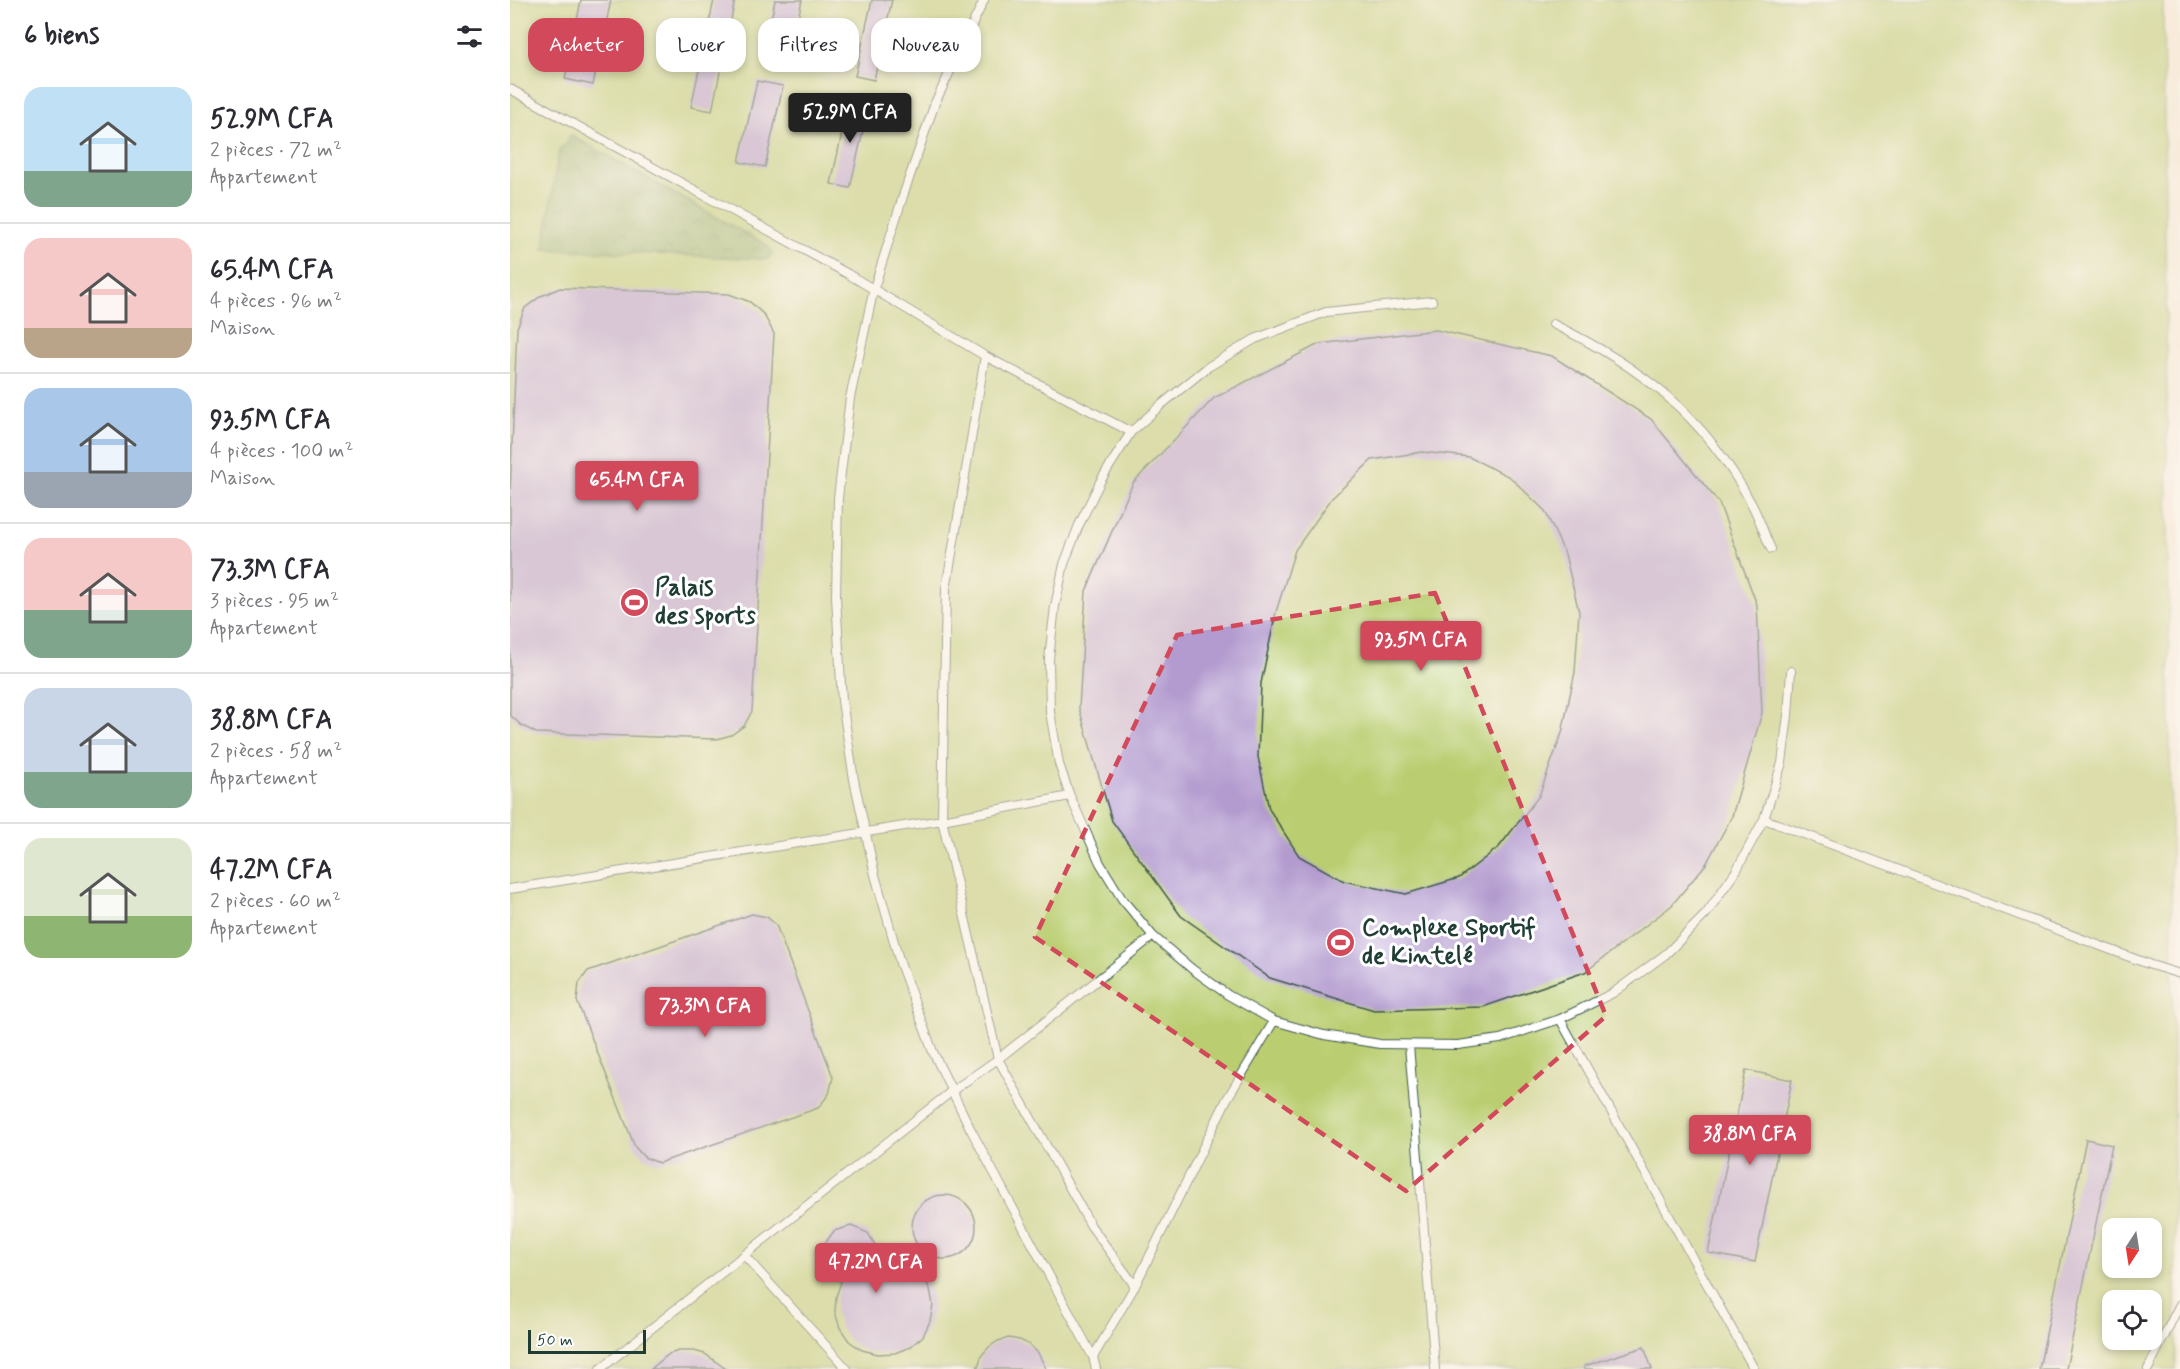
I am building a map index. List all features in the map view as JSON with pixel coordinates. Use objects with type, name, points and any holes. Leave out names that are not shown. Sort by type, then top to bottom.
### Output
[{"type":"lane","points":[[984,0],[935,103],[874,288],[850,398],[838,498],[836,597],[842,701],[854,780],[875,875],[900,963],[933,1052],[1093,1357],[1096,1369]]},
{"type":"lane","points":[[510,89],[874,288],[985,356],[1131,432]]},
{"type":"lane","points":[[1432,301],[1326,312],[1255,339],[1208,367],[1131,432],[1101,480],[1079,525],[1064,564],[1055,606],[1049,659],[1050,712],[1059,764],[1070,796],[1100,863],[1122,898],[1153,936],[1192,969],[1228,995],[1274,1021],[1324,1035],[1354,1041],[1410,1045],[1458,1045],[1500,1039],[1560,1020],[1613,993],[1641,974],[1688,934],[1706,914],[1736,870],[1764,819],[1782,764],[1791,671]]},
{"type":"lane","points":[[1553,324],[1616,357],[1672,400],[1702,429],[1751,503],[1771,549]]},
{"type":"lane","points":[[985,356],[946,589],[942,820],[998,1059],[1091,1226],[1136,1286]]},
{"type":"lane","points":[[510,889],[942,820],[1070,796]]},
{"type":"lane","points":[[1764,819],[1960,895],[2180,974]]},
{"type":"lane","points":[[600,1369],[952,1090],[998,1059],[1153,936]]},
{"type":"lane","points":[[1560,1020],[1754,1369]]},
{"type":"lane","points":[[1093,1357],[1136,1286],[1227,1099],[1274,1021]]},
{"type":"lane","points":[[1410,1045],[1435,1369]]},
{"type":"lane","points":[[744,1255],[847,1369]]},
{"type":"lane","points":[[2148,1369],[2180,1304]]},
{"type":"highlighted area","points":[[1435,593],[1606,1016],[1406,1191],[1035,937],[1177,635]]},
{"type":"green space","name":"Complexe Sportif de Kintelé","points":[[510,0],[2163,0],[2176,1369],[510,1369]]},
{"type":"green space","points":[[570,135],[768,246],[772,253],[768,259],[544,249],[559,150],[567,144]]},
{"type":"building","points":[[581,0],[611,0],[607,18],[577,18]]},
{"type":"building","points":[[714,0],[735,0],[731,18],[710,18]]},
{"type":"building","points":[[775,0],[802,0],[798,18],[771,18]]},
{"type":"building","points":[[872,0],[892,0],[888,18],[871,18],[871,72],[876,72],[874,80],[855,76],[856,72],[859,72],[859,58]]},
{"type":"building","points":[[566,72],[596,72],[593,85],[565,79]]},
{"type":"building","points":[[699,72],[720,72],[712,111],[691,107]]},
{"type":"building","points":[[757,81],[783,86],[765,167],[739,162]]},
{"type":"building","points":[[849,101],[869,105],[850,188],[831,184]]},
{"type":"building","name":"Palais des sports","points":[[560,288],[729,294],[750,302],[764,315],[774,334],[752,711],[744,726],[731,735],[717,739],[536,733],[521,725],[510,715],[510,493],[517,328],[525,308],[541,296]]},
{"type":"building","points":[[1436,330],[1552,356],[1651,419],[1719,503],[1757,605],[1762,713],[1732,816],[1706,864],[1671,906],[1585,972],[1483,1007],[1374,1010],[1270,978],[1181,916],[1112,821],[1079,708],[1086,591],[1133,483],[1214,398],[1319,344]],"holes":[[[1422,452],[1469,457],[1510,477],[1545,511],[1565,554],[1579,612],[1575,672],[1562,733],[1539,796],[1499,847],[1459,878],[1406,894],[1344,881],[1299,856],[1269,809],[1258,757],[1261,683],[1276,612],[1295,550],[1332,498],[1372,460]]]},
{"type":"building","points":[[752,914],[767,917],[776,925],[833,1077],[829,1094],[818,1108],[659,1163],[644,1157],[635,1147],[577,1001],[579,983],[588,971]]},
{"type":"building","points":[[1746,1070],[1792,1080],[1755,1262],[1708,1253]]},
{"type":"building","points":[[2086,1139],[2112,1145],[2066,1369],[2039,1369]]},
{"type":"building","points":[[938,1195],[950,1195],[967,1204],[974,1215],[976,1227],[974,1239],[967,1250],[950,1259],[938,1259],[926,1254],[917,1245],[912,1233],[912,1221],[917,1209],[926,1200]]},
{"type":"building","points":[[851,1226],[868,1233],[877,1248],[878,1258],[896,1259],[918,1268],[930,1289],[933,1305],[930,1321],[923,1336],[910,1347],[895,1353],[878,1354],[862,1350],[849,1341],[840,1328],[835,1312],[836,1297],[841,1282],[827,1271],[822,1254],[823,1246],[834,1231]]},
{"type":"building","points":[[1009,1338],[1030,1345],[1038,1353],[1046,1369],[977,1369],[982,1355],[989,1347]]},
{"type":"building","points":[[1644,1347],[1652,1369],[1584,1369],[1584,1366]]},
{"type":"building","points":[[679,1351],[705,1354],[726,1369],[651,1369],[669,1354]]},
{"type":"place","name":"Palais des sports","points":[[634,602]]},
{"type":"place","name":"Complexe Sportif de Kintelé","points":[[1341,942]]}]
